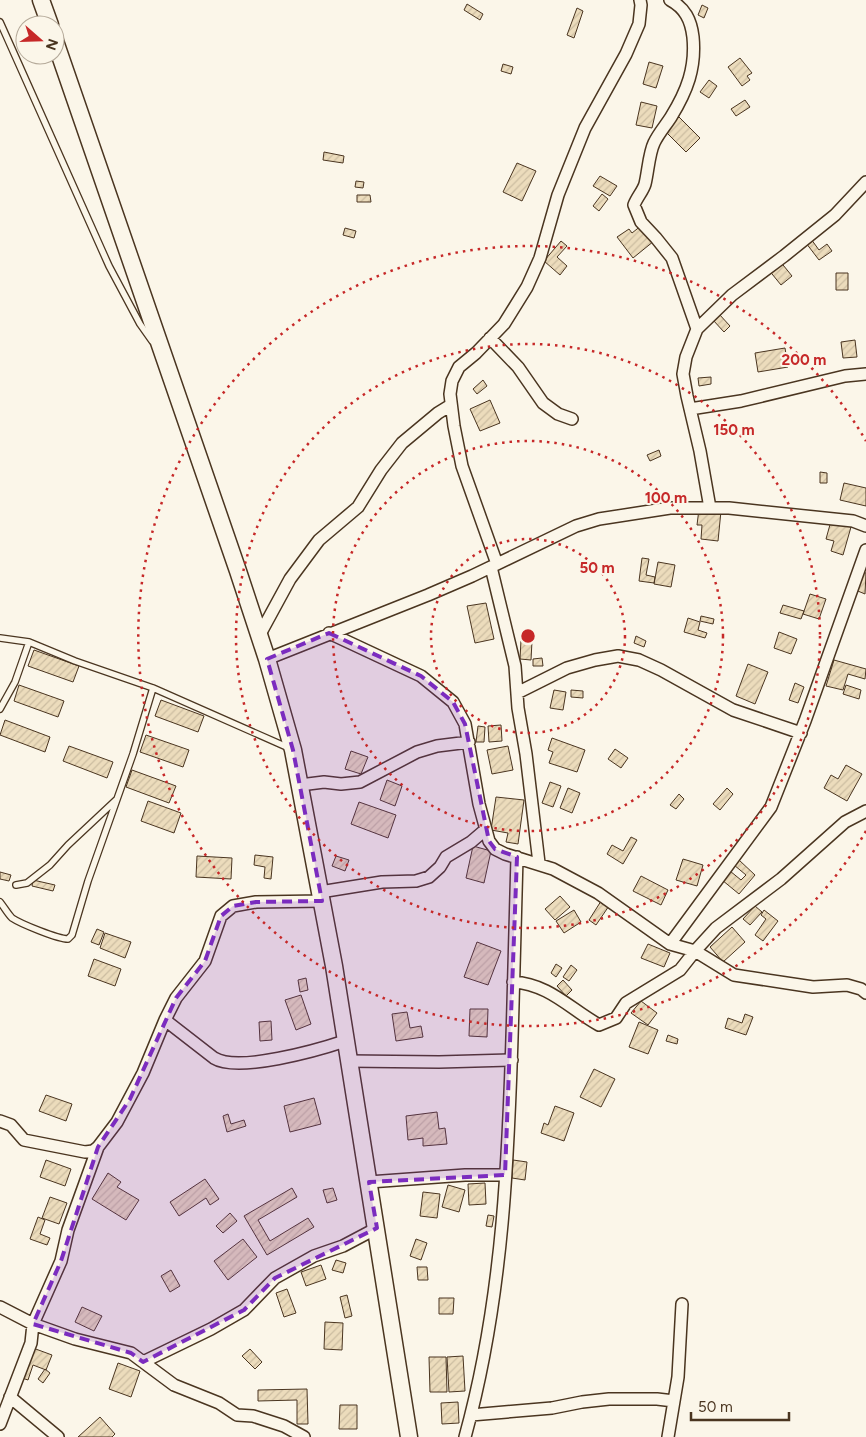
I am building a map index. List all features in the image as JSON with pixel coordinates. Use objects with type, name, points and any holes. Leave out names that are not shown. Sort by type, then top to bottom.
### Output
[{"type":"street","points":[[41,0],[46,15]]},
{"type":"street","points":[[539,863],[515,666],[494,565],[462,466],[450,394],[452,381],[459,367],[476,353],[504,324],[540,258],[558,195],[585,128],[626,54],[639,24],[640,0]]},
{"type":"street","points":[[670,0],[686,13],[692,28],[694,53],[690,81],[672,116],[653,143],[644,188],[637,196],[634,205],[641,222],[672,258],[697,329]]},
{"type":"street","points":[[63,65],[259,636],[293,750],[334,966],[409,1437]]},
{"type":"street","points":[[710,508],[683,374],[686,358],[697,329],[732,295],[835,214],[866,182]]},
{"type":"street","points":[[490,338],[518,367],[543,403],[558,414],[572,419]]},
{"type":"street","points":[[690,410],[741,401],[845,376],[866,374]]},
{"type":"street","points":[[259,636],[290,579],[319,540],[358,507],[388,459],[402,443],[438,413],[451,405]]},
{"type":"street","points":[[266,659],[428,594],[576,526],[599,519],[670,508],[729,508],[853,522],[866,526]]},
{"type":"street","points":[[670,944],[772,807],[866,550]]},
{"type":"street","points":[[329,633],[420,676],[453,702],[465,724],[485,830],[494,849],[553,869],[598,893],[670,944],[694,951],[734,975],[813,987],[848,985],[861,989],[866,993]]},
{"type":"street","points":[[517,693],[567,668],[618,656],[639,660],[661,670],[733,710],[801,732]]},
{"type":"street","points":[[300,786],[324,782],[340,784],[360,782],[417,752],[437,746],[469,742]]},
{"type":"street","points":[[514,982],[527,983],[546,990],[599,1025],[616,1018],[626,1003],[680,970],[694,951],[716,928],[793,869],[845,822],[866,810]]},
{"type":"street","points":[[0,1121],[11,1125],[24,1140],[85,1152],[98,1147],[112,1132],[130,1099],[176,998],[205,961],[221,916],[233,906],[321,896],[382,882],[416,881],[429,878],[440,867],[446,857],[471,842],[485,830]]},
{"type":"street","points":[[465,1437],[485,1352],[497,1273],[512,1060],[517,856]]},
{"type":"street","points":[[165,1020],[221,1062],[230,1063],[282,1058],[322,1049],[345,1041]]},
{"type":"street","points":[[348,1061],[439,1062],[512,1060]]},
{"type":"street","points":[[0,1424],[31,1343],[33,1324],[61,1261],[68,1230],[98,1147]]},
{"type":"street","points":[[369,1182],[465,1175],[505,1175]]},
{"type":"street","points":[[143,1362],[244,1310],[275,1278],[314,1256],[343,1246],[377,1228]]},
{"type":"street","points":[[668,1437],[678,1377],[682,1304]]},
{"type":"street","points":[[0,1307],[33,1324],[75,1339],[131,1353],[174,1385],[219,1403],[237,1415],[261,1418],[284,1426],[304,1437]]},
{"type":"street","points":[[10,1397],[58,1437]]},
{"type":"street","points":[[471,1415],[552,1408],[609,1399],[674,1401]]},
{"type":"lane","points":[[0,22],[109,266],[140,324],[161,352]]},
{"type":"lane","points":[[0,638],[29,642],[75,661],[153,688],[293,750]]},
{"type":"lane","points":[[0,709],[15,682],[29,642]]},
{"type":"lane","points":[[0,902],[12,918],[42,932],[62,939],[68,939],[72,935],[88,881],[118,798],[153,688]]},
{"type":"lane","points":[[16,885],[27,883],[50,865],[68,845],[118,798]]},
{"type":"highlighted area","points":[[329,633],[421,676],[453,702],[465,724],[489,841],[495,849],[517,857],[505,1175],[369,1182],[377,1228],[275,1278],[244,1310],[143,1362],[131,1353],[33,1324],[61,1261],[98,1147],[130,1099],[176,998],[205,961],[221,916],[233,906],[256,902],[322,901],[293,750],[267,659]]},
{"type":"building","points":[[467,4],[483,14],[480,20],[464,10]]},
{"type":"building","points":[[702,5],[708,8],[704,18],[698,15]]},
{"type":"building","points":[[577,8],[583,11],[574,38],[567,35]]},
{"type":"building","points":[[740,58],[752,73],[747,76],[750,80],[742,86],[728,67]]},
{"type":"building","points":[[649,62],[663,66],[656,88],[643,84]]},
{"type":"building","points":[[503,64],[513,67],[511,74],[501,71]]},
{"type":"building","points":[[709,80],[717,86],[709,98],[700,92]]},
{"type":"building","points":[[745,100],[750,107],[736,116],[731,109]]},
{"type":"building","points":[[641,102],[657,106],[652,128],[636,125]]},
{"type":"building","points":[[679,117],[700,138],[686,152],[665,131]]},
{"type":"building","points":[[324,152],[344,156],[343,163],[323,160]]},
{"type":"building","points":[[517,163],[536,171],[522,201],[503,192]]},
{"type":"building","points":[[600,176],[617,186],[610,196],[593,186]]},
{"type":"building","points":[[356,181],[364,182],[363,188],[355,187]]},
{"type":"building","points":[[602,194],[608,199],[599,211],[593,206]]},
{"type":"building","points":[[357,195],[370,195],[371,202],[357,202]]},
{"type":"building","points":[[642,225],[654,241],[633,258],[617,237],[629,229],[632,233]]},
{"type":"building","points":[[345,228],[356,231],[354,238],[343,235]]},
{"type":"building","points":[[811,239],[819,250],[827,244],[832,251],[819,260],[806,243]]},
{"type":"building","points":[[561,241],[567,246],[557,257],[567,266],[560,275],[544,261]]},
{"type":"building","points":[[779,260],[792,276],[781,285],[768,269]]},
{"type":"building","points":[[836,273],[848,273],[848,290],[836,290]]},
{"type":"building","points":[[719,314],[730,326],[724,332],[713,320]]},
{"type":"building","points":[[855,340],[857,357],[843,358],[841,342]]},
{"type":"building","points":[[785,348],[788,367],[758,372],[755,353]]},
{"type":"building","points":[[711,377],[711,384],[699,386],[698,378]]},
{"type":"building","points":[[483,380],[487,386],[477,394],[473,389]]},
{"type":"building","points":[[490,400],[500,423],[480,431],[470,409]]},
{"type":"building","points":[[659,450],[661,456],[650,461],[647,455]]},
{"type":"building","points":[[820,472],[827,473],[827,483],[820,483]]},
{"type":"building","points":[[844,483],[866,488],[866,506],[840,500]]},
{"type":"building","points":[[699,509],[721,511],[718,541],[701,539],[702,525],[697,525]]},
{"type":"building","points":[[831,521],[851,527],[843,555],[831,551],[834,541],[826,539]]},
{"type":"building","points":[[642,558],[649,559],[646,575],[655,577],[654,583],[639,581]]},
{"type":"building","points":[[658,562],[675,565],[671,587],[654,584]]},
{"type":"building","points":[[859,571],[866,573],[865,594],[853,589]]},
{"type":"building","points":[[810,594],[826,599],[819,619],[803,614]]},
{"type":"building","points":[[486,603],[494,639],[475,643],[467,606]]},
{"type":"building","points":[[783,605],[804,611],[801,619],[780,613]]},
{"type":"building","points":[[701,616],[714,619],[713,624],[700,621]]},
{"type":"building","points":[[688,618],[700,622],[698,630],[707,633],[705,638],[684,632]]},
{"type":"building","points":[[779,632],[797,639],[791,654],[774,648]]},
{"type":"building","points":[[636,636],[646,641],[644,647],[634,643]]},
{"type":"building","points":[[521,640],[532,641],[531,660],[520,659]]},
{"type":"building","points":[[34,650],[79,666],[73,682],[28,666]]},
{"type":"building","points":[[542,658],[543,666],[533,666],[533,659]]},
{"type":"building","points":[[834,660],[866,669],[865,679],[848,674],[843,690],[826,686]]},
{"type":"building","points":[[748,664],[768,672],[755,704],[736,696]]},
{"type":"building","points":[[795,683],[804,687],[798,703],[789,700]]},
{"type":"building","points":[[19,685],[64,701],[58,717],[14,701]]},
{"type":"building","points":[[846,685],[861,690],[859,699],[843,694]]},
{"type":"building","points":[[554,690],[566,692],[563,710],[550,708]]},
{"type":"building","points":[[571,690],[583,691],[583,698],[571,697]]},
{"type":"building","points":[[161,700],[204,716],[198,732],[155,716]]},
{"type":"building","points":[[5,720],[50,737],[45,752],[0,735]]},
{"type":"building","points":[[501,725],[502,741],[489,742],[488,726]]},
{"type":"building","points":[[478,726],[485,727],[484,742],[476,742]]},
{"type":"building","points":[[146,735],[189,750],[183,767],[140,752]]},
{"type":"building","points":[[552,738],[585,750],[577,772],[549,763],[553,752],[548,750]]},
{"type":"building","points":[[69,746],[113,762],[107,778],[63,761]]},
{"type":"building","points":[[508,746],[513,770],[492,774],[487,750]]},
{"type":"building","points":[[615,749],[628,758],[621,768],[608,759]]},
{"type":"building","points":[[351,751],[368,757],[361,774],[345,769]]},
{"type":"building","points":[[846,765],[862,774],[847,801],[824,788],[831,775],[838,779]]},
{"type":"building","points":[[132,770],[176,786],[169,803],[126,787]]},
{"type":"building","points":[[387,780],[402,786],[395,806],[380,800]]},
{"type":"building","points":[[550,782],[561,786],[553,807],[542,803]]},
{"type":"building","points":[[568,788],[580,793],[572,813],[560,808]]},
{"type":"building","points":[[727,788],[733,794],[720,810],[713,804]]},
{"type":"building","points":[[679,794],[684,799],[676,809],[670,805]]},
{"type":"building","points":[[496,797],[524,800],[518,844],[506,842],[508,833],[491,830]]},
{"type":"building","points":[[148,801],[181,813],[174,833],[141,821]]},
{"type":"building","points":[[359,802],[396,815],[388,838],[351,824]]},
{"type":"building","points":[[631,837],[637,840],[623,864],[607,854],[612,845],[623,851]]},
{"type":"building","points":[[473,846],[491,851],[484,883],[466,878]]},
{"type":"building","points":[[255,855],[273,857],[271,879],[264,878],[265,867],[254,865]]},
{"type":"building","points":[[197,856],[232,858],[231,879],[196,877]]},
{"type":"building","points":[[336,856],[349,860],[345,871],[332,866]]},
{"type":"building","points":[[683,859],[703,865],[697,886],[676,880]]},
{"type":"building","points":[[739,860],[755,875],[739,894],[722,880],[730,871],[741,880],[746,875],[734,865]]},
{"type":"building","points":[[0,872],[11,875],[9,881],[0,879]]},
{"type":"building","points":[[641,876],[668,890],[661,905],[633,891]]},
{"type":"building","points":[[33,880],[55,885],[53,891],[32,886]]},
{"type":"building","points":[[560,896],[570,907],[555,920],[545,909]]},
{"type":"building","points":[[603,898],[611,903],[596,925],[589,920]]},
{"type":"building","points":[[755,906],[762,912],[750,925],[743,919]]},
{"type":"building","points":[[574,910],[581,922],[564,933],[556,921]]},
{"type":"building","points":[[764,910],[778,921],[763,941],[755,935],[766,919],[761,915]]},
{"type":"building","points":[[732,927],[745,942],[723,962],[710,947]]},
{"type":"building","points":[[97,929],[104,932],[99,945],[91,942]]},
{"type":"building","points":[[105,933],[131,942],[125,958],[100,948]]},
{"type":"building","points":[[477,942],[501,951],[488,985],[464,977]]},
{"type":"building","points":[[648,944],[670,953],[664,967],[641,958]]},
{"type":"building","points":[[94,959],[121,969],[115,986],[88,976]]},
{"type":"building","points":[[556,964],[562,968],[556,977],[551,973]]},
{"type":"building","points":[[571,965],[577,970],[569,981],[563,977]]},
{"type":"building","points":[[306,978],[308,990],[300,992],[298,980]]},
{"type":"building","points":[[563,980],[572,990],[566,996],[557,986]]},
{"type":"building","points":[[301,995],[311,1024],[296,1030],[285,1000]]},
{"type":"building","points":[[641,1001],[657,1013],[648,1025],[631,1013]]},
{"type":"building","points":[[470,1009],[488,1009],[487,1037],[469,1036]]},
{"type":"building","points":[[407,1012],[410,1028],[421,1026],[423,1037],[396,1041],[392,1014]]},
{"type":"building","points":[[745,1014],[753,1017],[746,1035],[725,1028],[728,1018],[742,1023]]},
{"type":"building","points":[[271,1021],[272,1040],[260,1041],[259,1022]]},
{"type":"building","points":[[639,1022],[658,1030],[648,1054],[629,1047]]},
{"type":"building","points":[[668,1035],[678,1039],[677,1044],[666,1041]]},
{"type":"building","points":[[594,1069],[615,1079],[601,1107],[580,1097]]},
{"type":"building","points":[[46,1095],[72,1104],[66,1121],[39,1111]]},
{"type":"building","points":[[314,1098],[321,1124],[290,1132],[284,1106]]},
{"type":"building","points":[[555,1106],[574,1113],[564,1141],[541,1133],[544,1123],[548,1125]]},
{"type":"building","points":[[437,1112],[439,1129],[445,1128],[447,1144],[423,1146],[423,1138],[408,1140],[406,1116]]},
{"type":"building","points":[[228,1114],[231,1124],[244,1120],[246,1126],[227,1132],[223,1116]]},
{"type":"building","points":[[46,1160],[71,1169],[65,1186],[40,1177]]},
{"type":"building","points":[[513,1160],[527,1162],[525,1180],[512,1178]]},
{"type":"building","points":[[108,1173],[121,1182],[117,1187],[139,1200],[126,1220],[92,1199]]},
{"type":"building","points":[[205,1179],[219,1199],[210,1205],[206,1198],[179,1216],[170,1202]]},
{"type":"building","points":[[485,1183],[486,1204],[469,1205],[468,1184]]},
{"type":"building","points":[[448,1185],[465,1190],[459,1212],[442,1207]]},
{"type":"building","points":[[292,1188],[297,1197],[258,1220],[270,1241],[308,1218],[314,1227],[267,1255],[244,1216]]},
{"type":"building","points":[[333,1188],[337,1200],[327,1203],[323,1190]]},
{"type":"building","points":[[423,1192],[440,1194],[437,1218],[420,1216]]},
{"type":"building","points":[[50,1197],[67,1203],[59,1224],[42,1218]]},
{"type":"building","points":[[230,1213],[237,1221],[223,1233],[216,1226]]},
{"type":"building","points":[[488,1215],[494,1216],[492,1227],[486,1226]]},
{"type":"building","points":[[38,1217],[45,1220],[40,1234],[50,1238],[47,1245],[30,1239]]},
{"type":"building","points":[[243,1239],[257,1257],[228,1280],[214,1261]]},
{"type":"building","points":[[416,1239],[427,1243],[421,1260],[410,1256]]},
{"type":"building","points":[[336,1260],[346,1263],[343,1273],[332,1270]]},
{"type":"building","points":[[321,1265],[326,1279],[306,1286],[301,1272]]},
{"type":"building","points":[[417,1267],[427,1267],[428,1280],[418,1280]]},
{"type":"building","points":[[171,1270],[180,1286],[170,1292],[161,1276]]},
{"type":"building","points":[[287,1289],[296,1313],[284,1317],[276,1293]]},
{"type":"building","points":[[347,1295],[352,1316],[345,1318],[340,1297]]},
{"type":"building","points":[[439,1298],[454,1298],[453,1314],[439,1314]]},
{"type":"building","points":[[82,1307],[102,1316],[94,1331],[75,1322]]},
{"type":"building","points":[[325,1322],[343,1323],[342,1350],[324,1349]]},
{"type":"building","points":[[33,1348],[52,1355],[46,1370],[33,1365],[28,1380],[22,1378]]},
{"type":"building","points":[[250,1349],[262,1362],[255,1369],[242,1356]]},
{"type":"building","points":[[463,1356],[465,1391],[449,1392],[447,1357]]},
{"type":"building","points":[[429,1357],[446,1357],[447,1392],[430,1392]]},
{"type":"building","points":[[118,1363],[140,1371],[131,1397],[109,1389]]},
{"type":"building","points":[[45,1369],[50,1373],[43,1383],[38,1379]]},
{"type":"building","points":[[307,1389],[308,1424],[297,1424],[297,1400],[258,1401],[258,1390]]},
{"type":"building","points":[[458,1402],[459,1423],[442,1424],[441,1403]]},
{"type":"building","points":[[340,1405],[357,1405],[357,1429],[339,1429]]},
{"type":"building","points":[[100,1417],[115,1434],[112,1437],[78,1437]]}]
